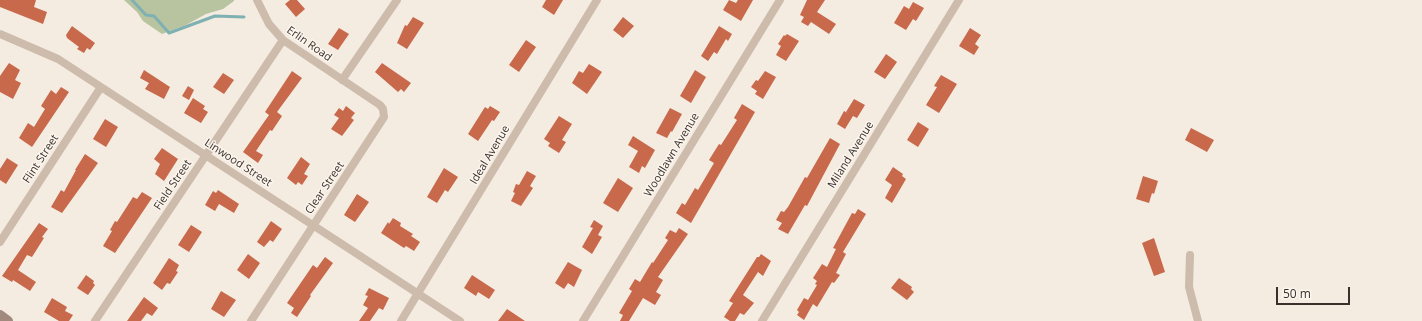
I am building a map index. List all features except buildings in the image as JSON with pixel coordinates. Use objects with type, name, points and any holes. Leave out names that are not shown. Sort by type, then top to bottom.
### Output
[{"type":"street","name":"Erlin Road","points":[[256,0],[269,24],[283,40],[342,80]]},
{"type":"street","points":[[342,80],[397,0]]},
{"type":"street","name":"Ideal Avenue","points":[[401,321],[597,0]]},
{"type":"street","name":"Woodlawn Avenue","points":[[583,321],[780,0]]},
{"type":"street","name":"Miland Avenue","points":[[762,321],[959,0]]},
{"type":"street","name":"Linwood Street","points":[[0,34],[43,52],[101,87],[460,321]]},
{"type":"street","name":"Field Street","points":[[95,321],[283,40]]},
{"type":"street","name":"Clear Street","points":[[251,321],[384,117],[383,109],[380,105],[342,80]]},
{"type":"street","name":"Flint Street","points":[[0,242],[101,87]]},
{"type":"street","points":[[1190,255],[1189,287],[1198,321]]},
{"type":"street","points":[[0,315],[8,321]]},
{"type":"green space","points":[[124,0],[234,1],[223,9],[206,14],[186,25],[162,34],[143,21],[137,12]]},
{"type":"waterway","points":[[132,0],[146,15],[154,16],[169,33],[215,16],[244,17]]}]
